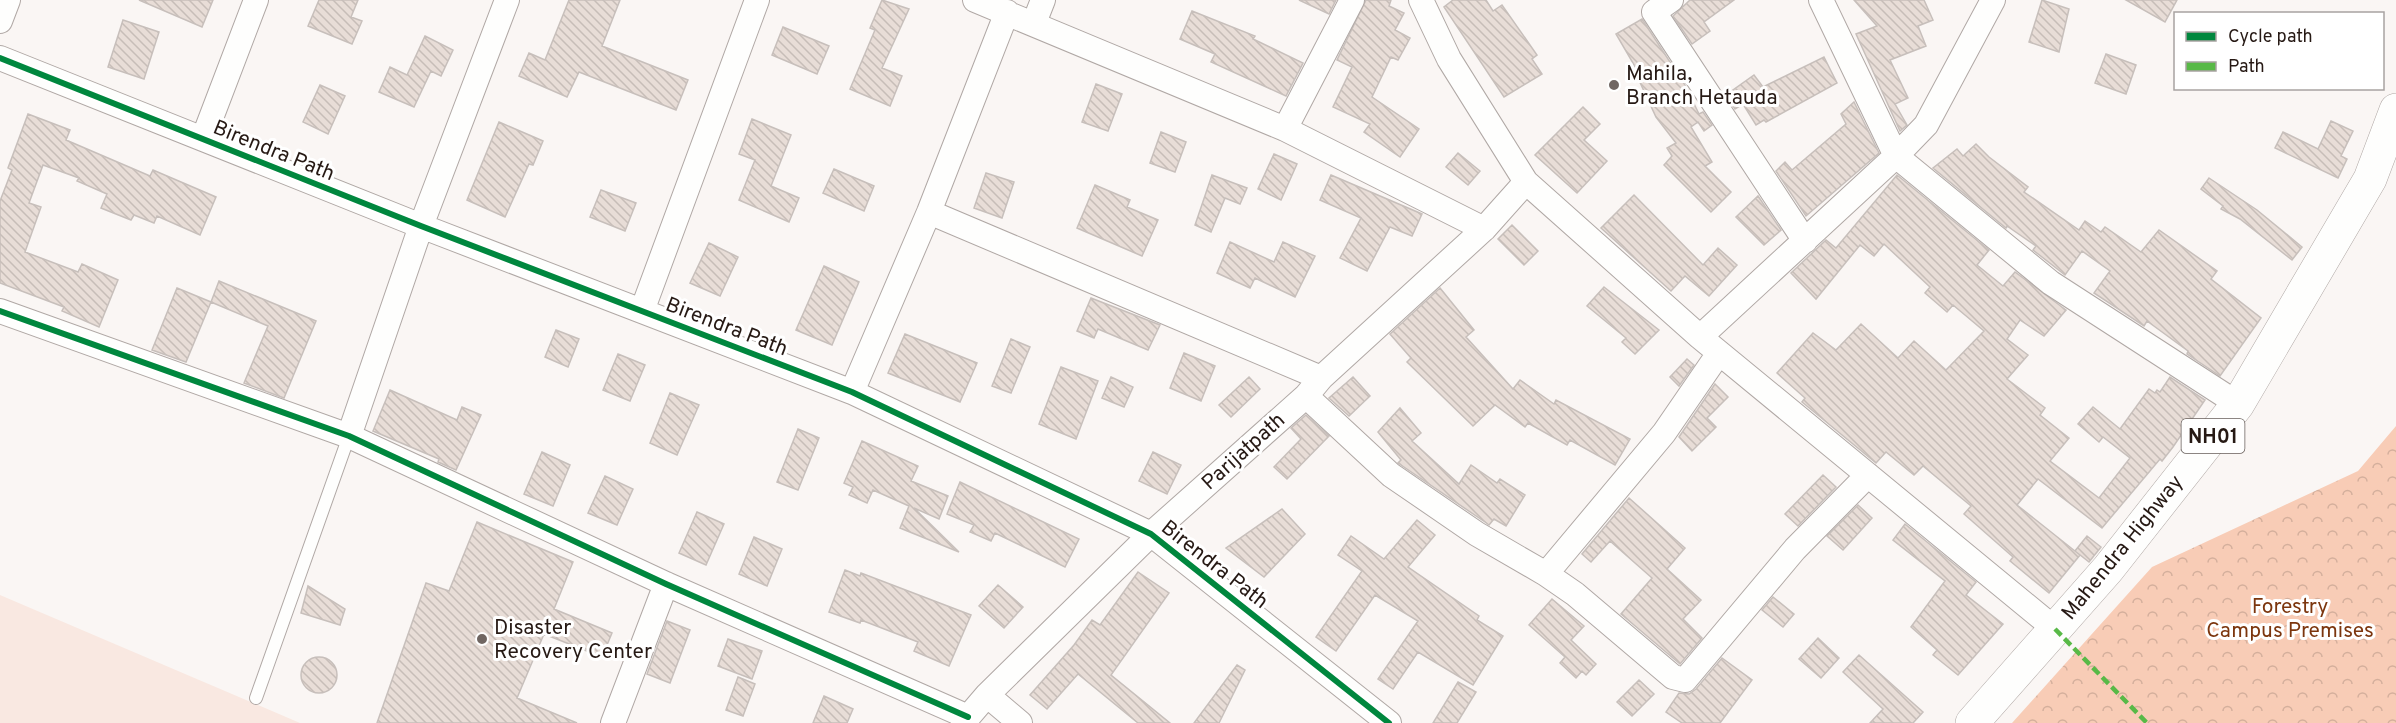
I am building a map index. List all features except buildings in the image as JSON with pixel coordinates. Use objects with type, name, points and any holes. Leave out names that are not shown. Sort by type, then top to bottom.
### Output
[{"type":"highway","name":"Mahendra Highway","points":[[1972,723],[2108,569],[2238,404],[2370,179],[2396,110]]},
{"type":"street","points":[[0,21],[8,0]]},
{"type":"street","points":[[203,139],[256,0]]},
{"type":"street","points":[[349,436],[421,225],[507,0]]},
{"type":"street","points":[[642,311],[757,0]]},
{"type":"street","points":[[975,0],[1285,129],[1484,229]]},
{"type":"street","points":[[1034,24],[1043,0]]},
{"type":"street","points":[[1285,129],[1352,0]]},
{"type":"street","points":[[1421,0],[1449,59],[1526,182],[1719,353],[2055,629]]},
{"type":"street","points":[[1671,0],[1654,12],[1805,240]]},
{"type":"street","points":[[1821,0],[1896,156],[2051,282],[2238,404]]},
{"type":"street","points":[[1701,337],[1896,156],[1926,125],[1993,0]]},
{"type":"street","points":[[852,392],[929,212],[1007,12]]},
{"type":"street","name":"Birendra Path","points":[[0,58],[421,225],[852,392],[1151,534],[1389,723]]},
{"type":"street","name":"Parijatpath","points":[[966,720],[987,695],[1151,534],[1484,229],[1526,182]]},
{"type":"street","points":[[929,212],[1313,387],[1391,475],[1477,534],[1546,574],[1575,594],[1673,677],[1685,680],[1795,549],[1868,475]]},
{"type":"street","points":[[0,311],[349,436],[666,584],[966,720]]},
{"type":"street","points":[[1546,574],[1664,433],[1719,353]]},
{"type":"street","points":[[613,723],[666,584]]},
{"type":"street","points":[[987,695],[1020,723]]},
{"type":"lane","points":[[256,698],[349,436]]},
{"type":"shaded area","points":[[0,595],[300,723],[0,723]]},
{"type":"green space","name":"Forestry Campus Premises","points":[[2396,426],[2396,723],[2012,723],[2152,567],[2358,471]]},
{"type":"marked path","points":[[2055,629],[2147,723]]},
{"type":"cycle path","points":[[0,58],[421,226],[852,392],[1151,534],[1389,723]]},
{"type":"cycle path","points":[[0,311],[349,436],[666,584],[968,717]]},
{"type":"place","name":"Mahila, Branch Hetauda","points":[[1614,85]]},
{"type":"place","name":"Disaster Recovery Center","points":[[482,639]]}]
